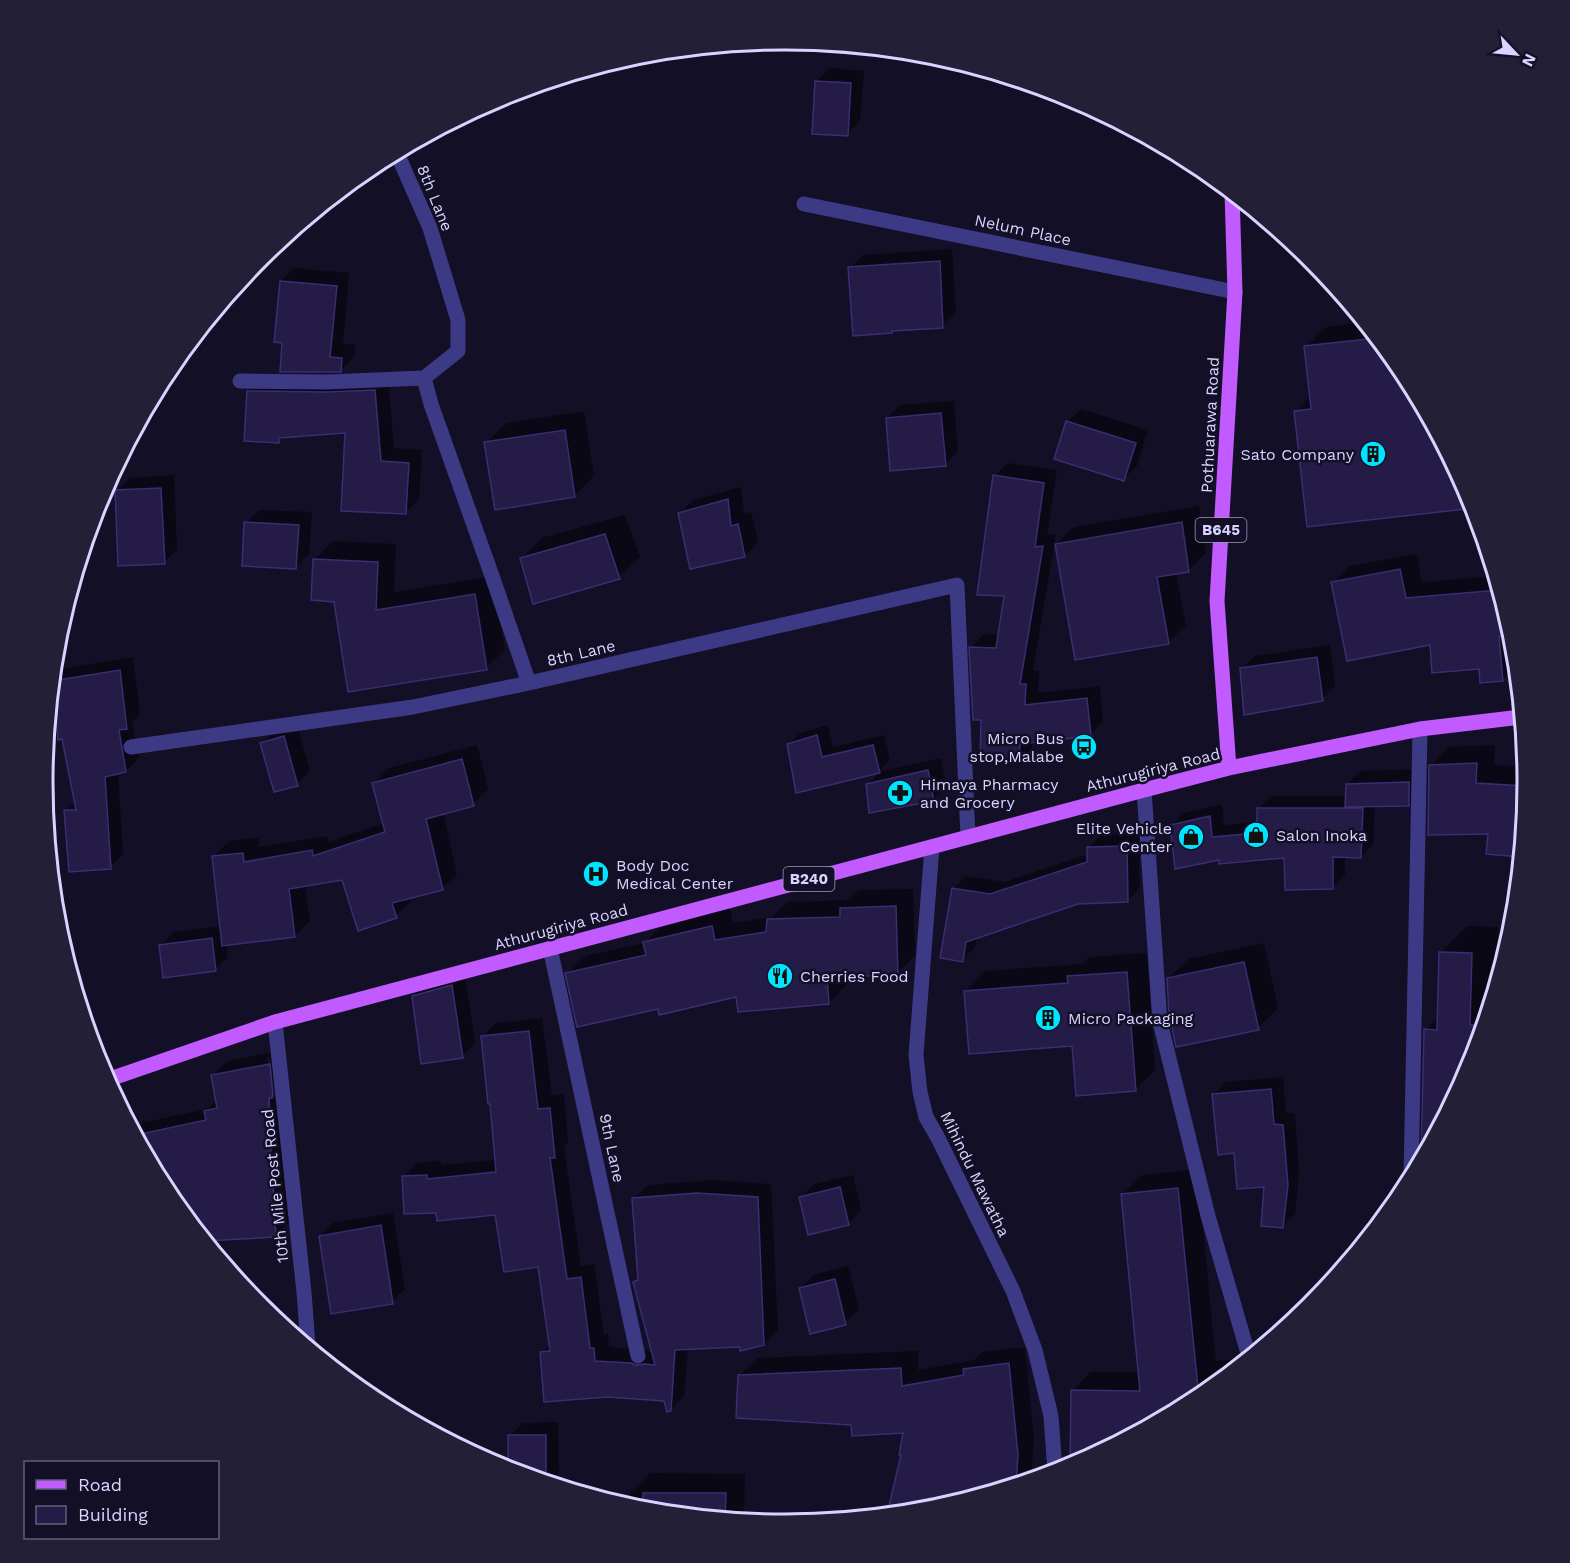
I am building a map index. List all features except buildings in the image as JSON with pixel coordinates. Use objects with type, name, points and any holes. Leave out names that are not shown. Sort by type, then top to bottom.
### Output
[{"type":"main road","name":"Pothuarawa Road","points":[[1229,768],[1217,601],[1235,292],[1232,202]]},
{"type":"main road","name":"Athurugiriya Road","points":[[116,1077],[275,1022],[1229,768],[1420,729],[1514,718]]},
{"type":"street","name":"8th Lane","points":[[400,160],[430,228],[458,320],[458,351],[424,378],[431,404],[529,683],[957,585],[968,837]]},
{"type":"street","name":"Nelum Place","points":[[804,204],[1235,292]]},
{"type":"street","points":[[240,381],[327,382],[424,378]]},
{"type":"street","points":[[131,747],[413,707],[529,683]]},
{"type":"street","points":[[1411,1160],[1420,729]]},
{"type":"street","points":[[1144,790],[1160,1022],[1208,1216],[1246,1350]]},
{"type":"street","name":"Mihindu Mawatha","points":[[932,847],[916,1055],[920,1092],[926,1117],[1013,1291],[1035,1350],[1051,1416],[1054,1462]]},
{"type":"street","name":"9th Lane","points":[[550,948],[638,1356]]},
{"type":"street","name":"10th Mile Post Road","points":[[275,1022],[307,1336]]},
{"type":"place","name":"Sato Company","points":[[1373,454]]},
{"type":"place","name":"Micro Bus stop,Malabe","points":[[1084,747]]},
{"type":"place","name":"Himaya Pharmacy and Grocery","points":[[900,793]]},
{"type":"place","name":"Salon Inoka","points":[[1256,835]]},
{"type":"place","name":"Elite Vehicle Center","points":[[1191,837]]},
{"type":"place","name":"Body Doc Medical Center","points":[[596,874]]},
{"type":"place","name":"Cherries Food","points":[[780,976]]},
{"type":"place","name":"Micro Packaging","points":[[1048,1018]]}]
